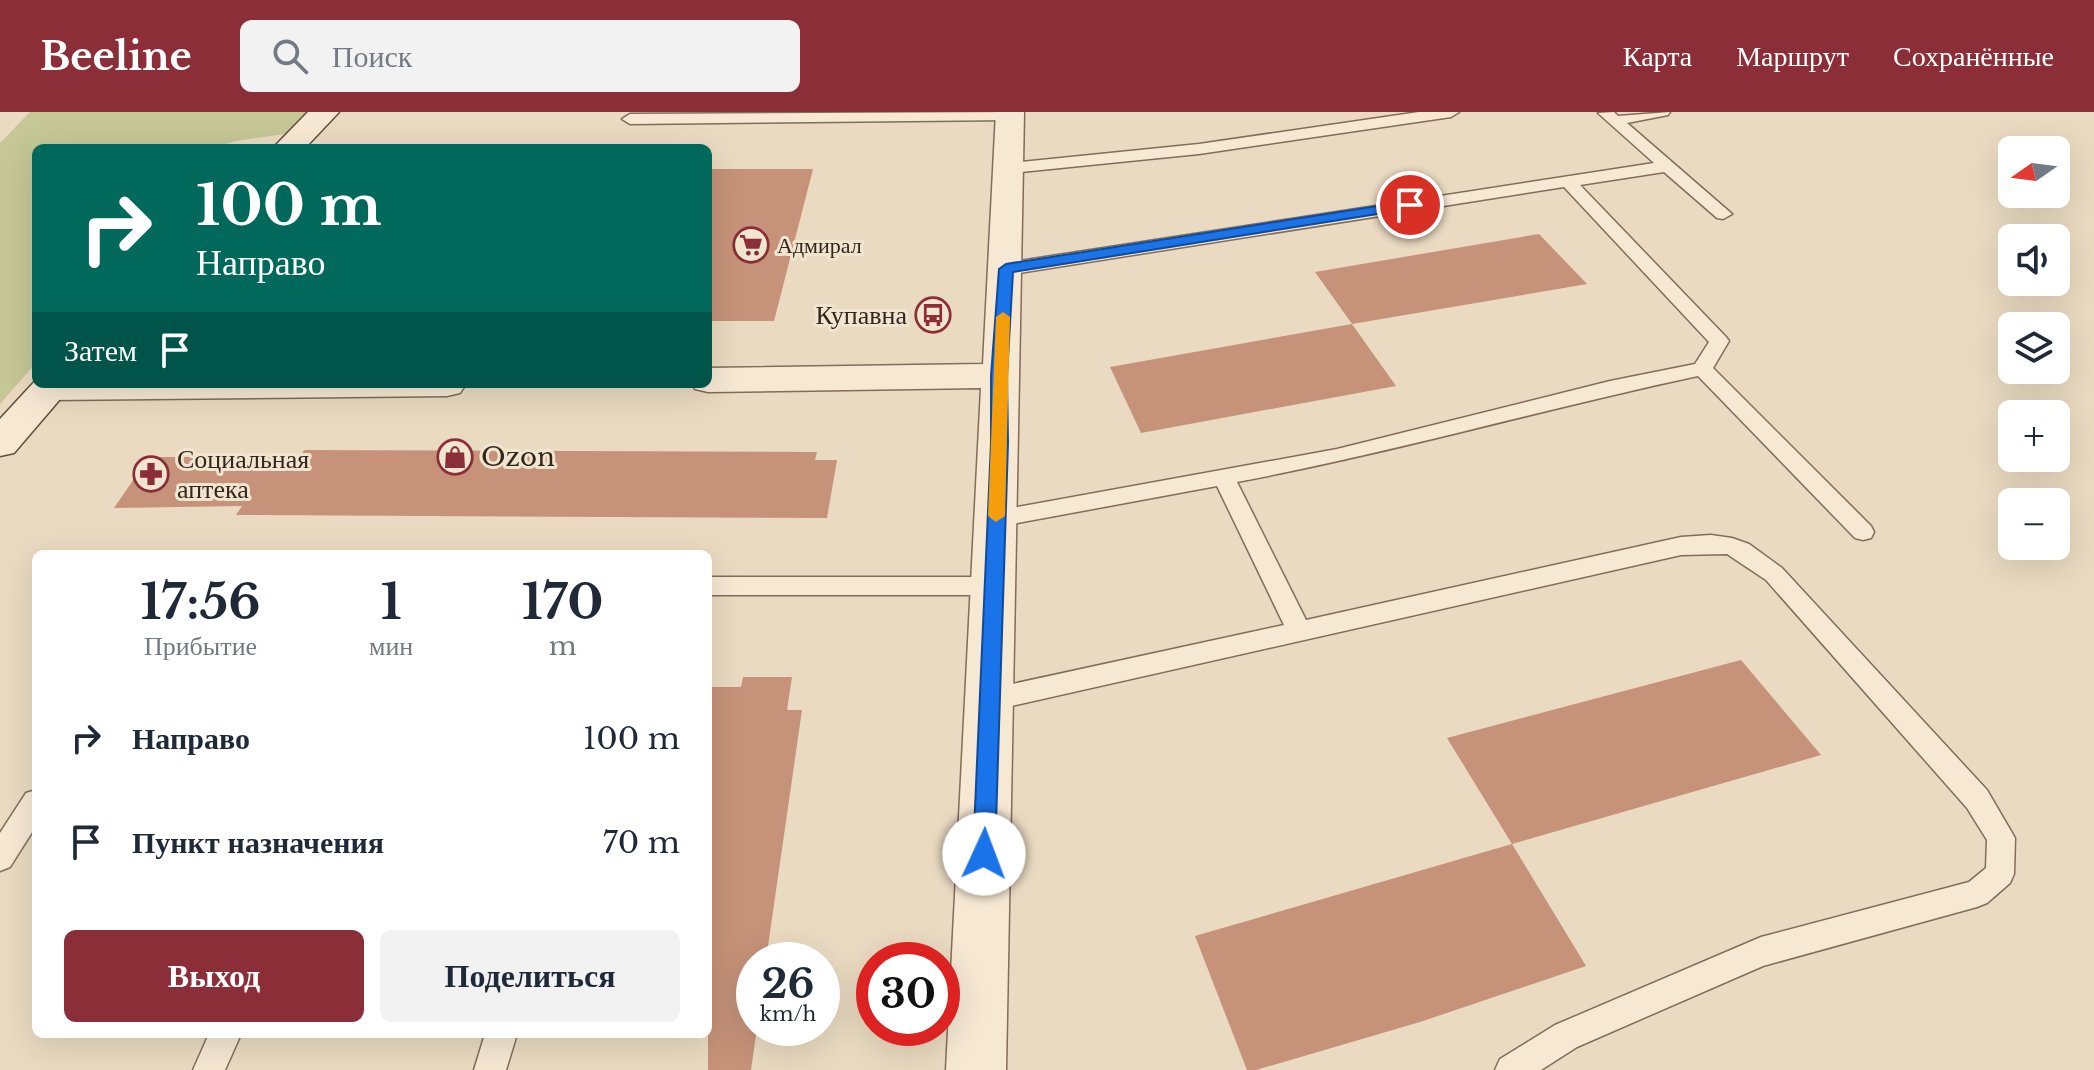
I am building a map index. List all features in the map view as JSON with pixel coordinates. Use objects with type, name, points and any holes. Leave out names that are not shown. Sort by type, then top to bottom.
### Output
[{"type":"street","points":[[292,144],[325,112]]},
{"type":"street","points":[[976,1070],[1010,113]]},
{"type":"street","points":[[712,380],[999,376]]},
{"type":"street","points":[[0,443],[50,388]]},
{"type":"lane","points":[[1010,168],[1199,149],[1451,112]]},
{"type":"lane","points":[[1609,116],[1662,112]]},
{"type":"lane","points":[[630,119],[1010,113]]},
{"type":"lane","points":[[1609,116],[1723,214]]},
{"type":"lane","points":[[1006,269],[1668,166]]},
{"type":"lane","points":[[996,519],[1337,456],[1610,388],[1702,369],[1719,341],[1568,182]]},
{"type":"lane","points":[[1702,369],[1863,532]]},
{"type":"lane","points":[[1224,478],[1299,630]]},
{"type":"lane","points":[[989,700],[1681,546],[1715,541],[1744,549],[1774,574],[1977,799],[2001,838],[2000,874],[1977,893],[1761,952],[1566,1036],[1511,1070]]},
{"type":"lane","points":[[712,586],[994,586]]},
{"type":"lane","points":[[0,858],[32,808]]},
{"type":"lane","points":[[209,1070],[223,1038]]},
{"type":"lane","points":[[490,1070],[500,1038]]},
{"type":"green space","points":[[30,112],[325,112],[305,131],[227,144],[32,144],[32,368],[0,404],[0,143]]},
{"type":"building","name":"Адмирал","points":[[712,169],[813,169],[774,321],[712,321]]},
{"type":"building","points":[[1539,234],[1587,284],[1352,324],[1315,272]]},
{"type":"building","points":[[1352,324],[1396,386],[1141,433],[1110,367]]},
{"type":"building","points":[[304,450],[817,452],[815,460],[837,460],[827,518],[236,515],[242,506],[114,508],[149,457],[300,457]]},
{"type":"building","points":[[1741,660],[1821,755],[1512,844],[1447,738]]},
{"type":"building","points":[[743,677],[792,677],[787,710],[802,710],[769,942],[736,942],[736,1046],[754,1046],[751,1070],[708,1070],[708,1038],[712,1038],[712,687],[741,687]]},
{"type":"building","points":[[1512,844],[1586,966],[1420,1022],[1256,1070],[1247,1070],[1195,936]]},
{"type":"slow traffic","points":[[996,516],[1003,317]]},
{"type":"place","name":"Адмирал","points":[[751,245]]},
{"type":"place","name":"Купавна","points":[[933,315]]},
{"type":"place","name":"Ozon","points":[[455,457]]},
{"type":"place","name":"Социальная аптека","points":[[151,474]]},
{"type":"route","points":[[984,854],[999,376],[1006,269],[1410,205]]}]
